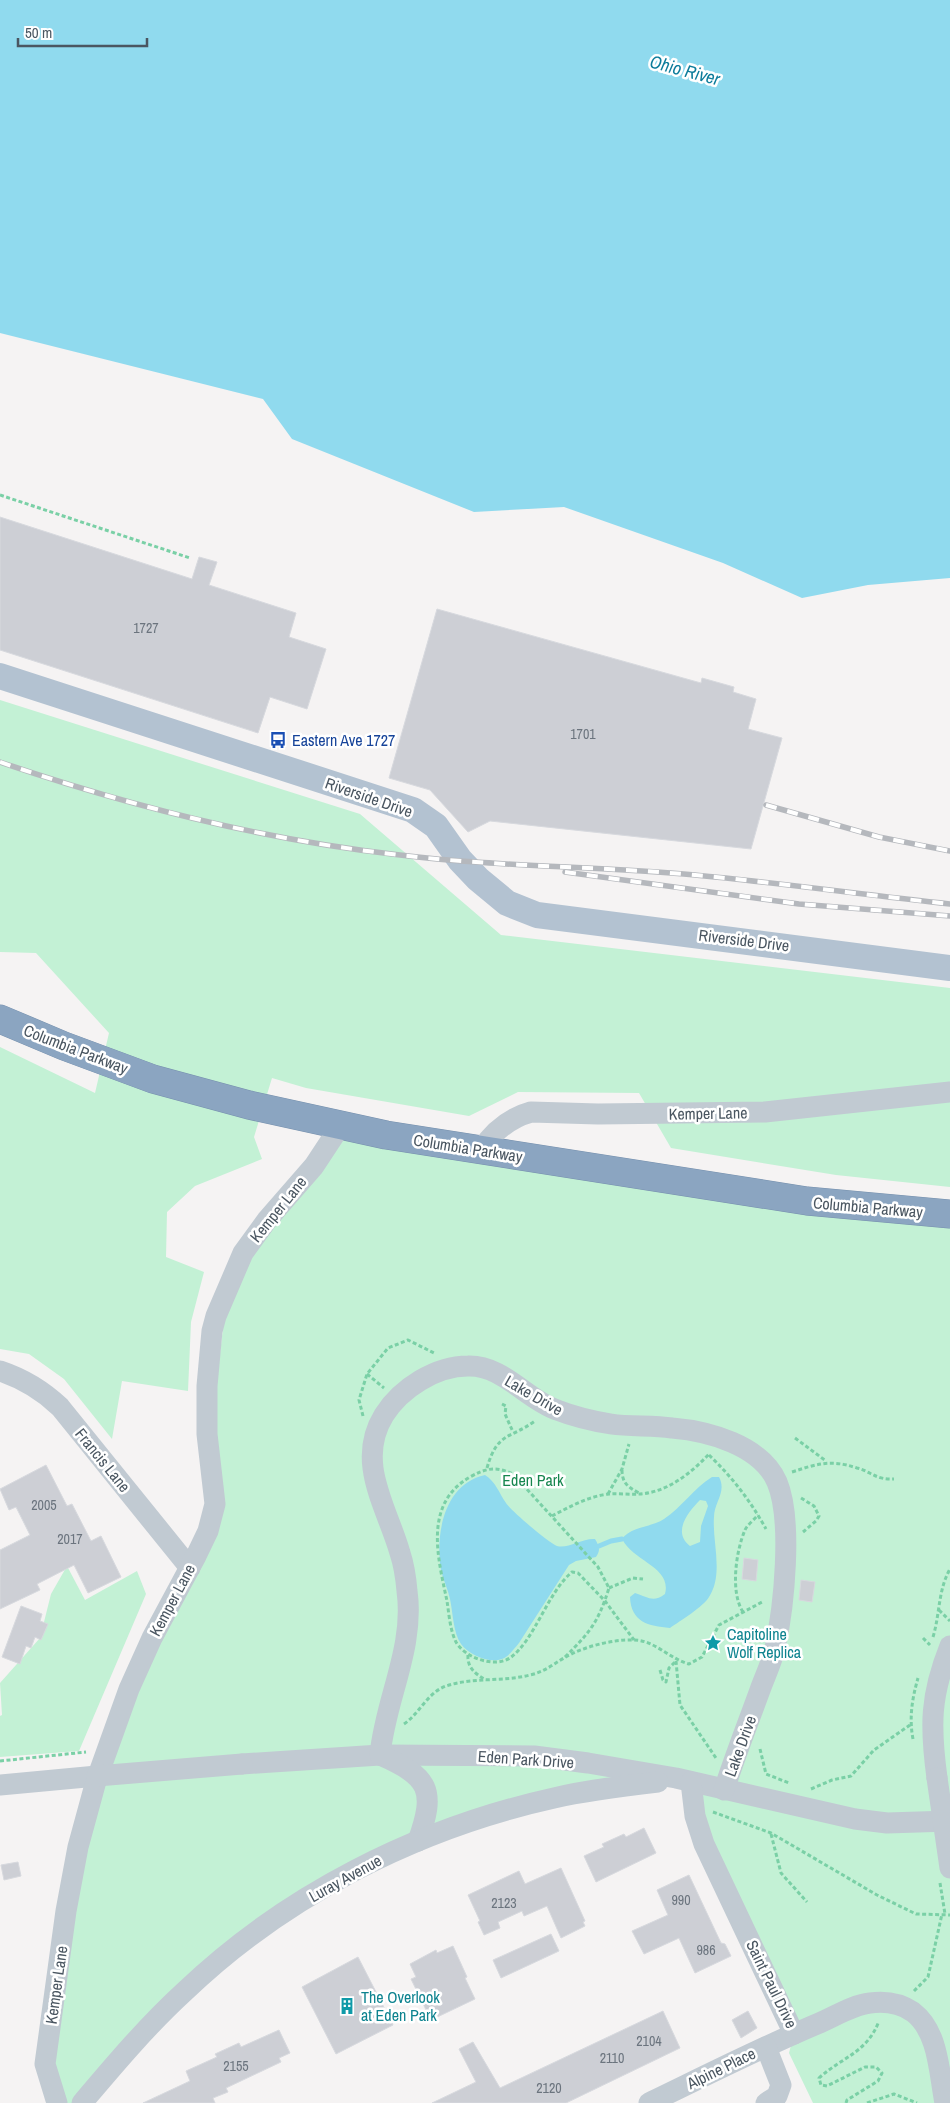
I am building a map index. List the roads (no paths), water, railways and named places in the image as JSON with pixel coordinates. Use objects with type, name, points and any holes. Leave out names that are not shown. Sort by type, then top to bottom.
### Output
[{"type":"highway","name":"Columbia Parkway","points":[[0,1019],[67,1047],[153,1079],[341,1125],[481,1150],[807,1201],[950,1214]]},
{"type":"main road","name":"Riverside Drive","points":[[0,676],[413,810],[436,826],[460,860],[506,903],[537,915],[950,968]]},
{"type":"street","name":"Kemper Lane","points":[[481,1150],[493,1133],[520,1115],[531,1112],[598,1114],[765,1112],[950,1092]]},
{"type":"street","name":"Kemper Lane","points":[[57,2103],[45,2064],[66,1911],[78,1847],[96,1781],[129,1689],[152,1638],[208,1531],[215,1504],[207,1434],[207,1386],[212,1332],[216,1316],[243,1253],[267,1220],[314,1166],[341,1125]]},
{"type":"street","name":"Lake Drive","points":[[380,1755],[382,1729],[409,1625],[408,1594],[401,1554],[378,1496],[372,1471],[376,1435],[385,1413],[405,1391],[434,1373],[448,1368],[470,1365],[491,1370],[550,1408],[582,1419],[635,1427],[672,1428],[715,1447],[758,1458],[776,1478],[781,1492],[787,1538],[775,1648],[724,1790]]},
{"type":"street","name":"Francis Lane","points":[[0,1371],[29,1383],[60,1407],[190,1568]]},
{"type":"street","points":[[945,1872],[937,1778],[931,1734],[932,1708],[950,1646]]},
{"type":"street","name":"Eden Park Drive","points":[[0,1785],[242,1764],[380,1755],[534,1756],[588,1763],[683,1780],[855,1819],[887,1823],[950,1821]]},
{"type":"street","points":[[380,1755],[411,1770],[421,1779],[427,1793],[428,1806],[418,1841]]},
{"type":"street","name":"Luray Avenue","points":[[82,2103],[141,2034],[185,1990],[232,1950],[282,1914],[335,1881],[418,1841],[495,1813],[555,1798],[683,1780]]},
{"type":"street","name":"Saint Paul Drive","points":[[683,1780],[704,1844],[794,2034],[867,2003],[881,2002],[903,2006],[914,2013],[926,2025],[933,2040],[945,2103]]},
{"type":"street","name":"Alpine Place","points":[[649,2103],[794,2034]]},
{"type":"street","points":[[766,2047],[781,2085],[777,2096],[766,2103]]},
{"type":"water","name":"Ohio River","points":[[0,0],[950,0],[950,578],[868,585],[802,598],[723,563],[564,507],[474,512],[292,439],[263,399],[0,333]]},
{"type":"water","points":[[485,1475],[495,1484],[509,1507],[553,1544],[561,1547],[595,1539],[599,1548],[596,1557],[576,1561],[569,1565],[519,1643],[510,1654],[498,1660],[483,1658],[473,1654],[464,1648],[458,1639],[439,1556],[441,1526],[451,1500],[471,1480]]},
{"type":"water","points":[[712,1477],[719,1477],[722,1487],[714,1517],[717,1568],[713,1588],[709,1597],[702,1605],[670,1628],[648,1624],[637,1617],[631,1605],[630,1597],[635,1593],[654,1599],[661,1597],[665,1594],[666,1585],[658,1571],[635,1554],[622,1539],[630,1532],[664,1519]],"holes":[[[700,1500],[706,1501],[708,1506],[701,1526],[700,1542],[690,1546],[682,1535],[684,1522]]]},
{"type":"waterway","points":[[599,1546],[622,1539]]},
{"type":"railway","points":[[0,762],[148,807],[248,831],[349,849],[474,862],[695,875],[950,904]]},
{"type":"railway","points":[[766,805],[879,837],[950,851]]},
{"type":"railway","points":[[565,872],[799,904],[950,916]]},
{"type":"place","name":"Eastern Ave 1727","points":[[278,740]]},
{"type":"place","name":"Capitoline Wolf Replica","points":[[713,1643]]},
{"type":"place","name":"The Overlook at Eden Park","points":[[347,2006]]},
{"type":"park label","name":"Eden Park","points":[[533,1480]]}]
